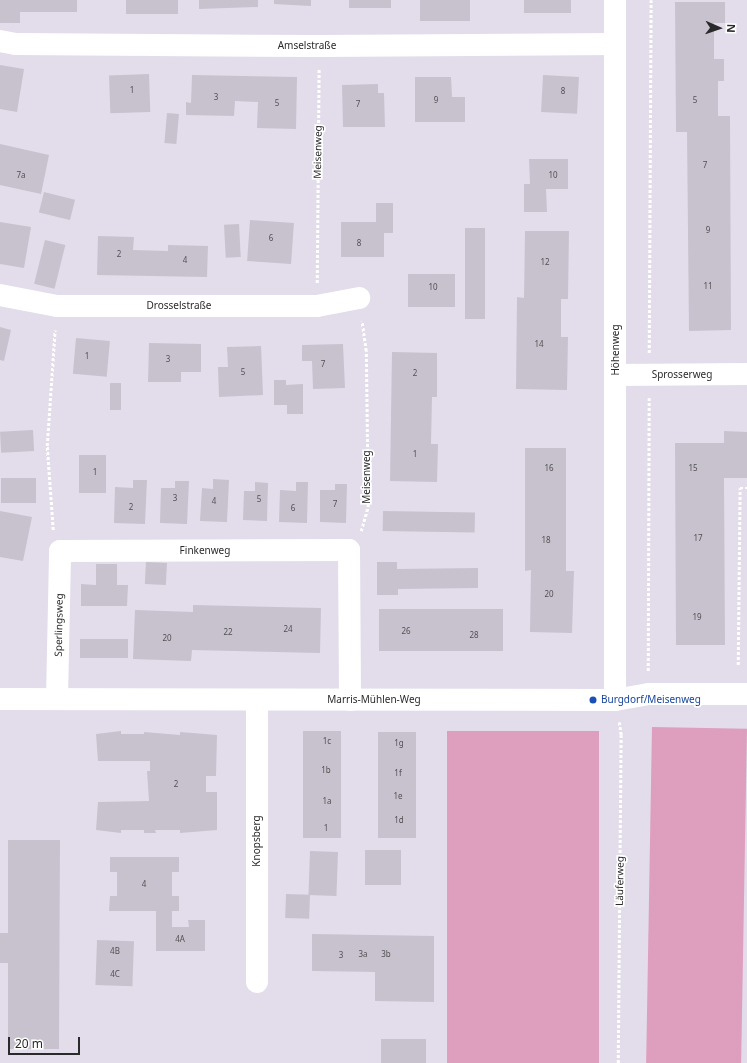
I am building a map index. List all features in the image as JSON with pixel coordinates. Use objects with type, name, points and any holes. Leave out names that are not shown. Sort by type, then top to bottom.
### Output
[{"type":"street","name":"Höhenweg","points":[[615,0],[615,700]]},
{"type":"street","name":"Amselstraße","points":[[0,41],[16,44],[319,46],[614,44]]},
{"type":"street","name":"Drosselstraße","points":[[0,295],[57,306],[317,306],[359,298]]},
{"type":"street","name":"Sprosserweg","points":[[616,376],[747,374]]},
{"type":"street","name":"Finkenweg","points":[[60,551],[349,550]]},
{"type":"street","points":[[349,550],[350,700]]},
{"type":"street","name":"Sperlingsweg","points":[[57,699],[60,551]]},
{"type":"street","name":"Marris-Mühlen-Weg","points":[[0,699],[615,700],[649,694],[747,694]]},
{"type":"street","name":"Knopsberg","points":[[257,700],[257,982]]},
{"type":"path","name":"Meisenweg","points":[[317,306],[319,46]]},
{"type":"path","name":"Meisenweg","points":[[349,550],[362,529],[368,507],[366,351],[359,298]]},
{"type":"path","points":[[57,306],[47,446],[50,523],[60,551]]},
{"type":"path","points":[[738,665],[740,488],[747,488]]},
{"type":"path","name":"Läuferweg","points":[[615,700],[621,735],[618,1063]]},
{"type":"shaded area","points":[[652,727],[747,729],[741,1063],[646,1063]]},
{"type":"shaded area","points":[[447,731],[599,731],[599,1063],[447,1063]]},
{"type":"building","points":[[0,0],[77,0],[77,12],[20,12],[20,23],[0,23]]},
{"type":"building","points":[[126,0],[178,0],[178,14],[126,14]]},
{"type":"building","points":[[199,0],[258,0],[258,7],[199,9]]},
{"type":"building","points":[[274,0],[311,0],[311,6],[274,4]]},
{"type":"building","points":[[349,0],[391,0],[391,8],[349,8]]},
{"type":"building","points":[[420,0],[470,0],[470,21],[420,21]]},
{"type":"building","points":[[524,0],[571,0],[571,13],[524,13]]},
{"type":"building","points":[[675,2],[725,2],[725,23],[714,23],[714,59],[724,59],[724,81],[718,81],[718,116],[730,116],[731,330],[689,331],[687,132],[676,132]]},
{"type":"building","points":[[0,65],[24,69],[17,112],[0,109]]},
{"type":"building","points":[[149,74],[150,112],[110,113],[109,75]]},
{"type":"building","points":[[192,75],[297,77],[296,129],[257,128],[258,102],[235,101],[234,116],[186,115],[186,102],[191,103]]},
{"type":"building","points":[[543,75],[579,77],[577,114],[541,112]]},
{"type":"building","points":[[415,77],[451,77],[452,97],[465,97],[465,122],[415,122]]},
{"type":"building","points":[[378,84],[378,93],[384,93],[385,127],[343,127],[342,85]]},
{"type":"building","points":[[167,113],[179,114],[176,144],[164,143]]},
{"type":"building","points":[[0,144],[49,155],[41,194],[0,185]]},
{"type":"building","points":[[529,159],[568,159],[568,189],[546,189],[547,212],[524,212],[524,184],[530,184]]},
{"type":"building","points":[[44,192],[75,200],[70,220],[39,212]]},
{"type":"building","points":[[376,203],[393,203],[393,233],[384,233],[384,257],[341,257],[341,222],[376,222]]},
{"type":"building","points":[[250,220],[294,223],[291,264],[247,261]]},
{"type":"building","points":[[0,222],[31,227],[24,268],[0,264]]},
{"type":"building","points":[[239,224],[241,257],[226,258],[224,225]]},
{"type":"building","points":[[465,228],[485,228],[485,319],[465,319]]},
{"type":"building","points":[[525,231],[569,231],[568,299],[561,299],[561,337],[568,337],[567,390],[516,389],[517,297],[524,298]]},
{"type":"building","points":[[98,236],[134,237],[133,250],[168,251],[168,245],[208,246],[207,277],[97,275]]},
{"type":"building","points":[[45,240],[65,245],[54,289],[34,284]]},
{"type":"building","points":[[408,274],[455,274],[455,307],[408,307]]},
{"type":"building","points":[[0,327],[11,330],[4,361],[0,360]]},
{"type":"building","points":[[76,338],[110,341],[107,377],[73,374]]},
{"type":"building","points":[[149,343],[201,344],[201,372],[181,372],[181,382],[148,382]]},
{"type":"building","points":[[343,344],[345,388],[313,389],[312,361],[302,361],[302,345]]},
{"type":"building","points":[[261,346],[263,395],[219,397],[218,367],[228,367],[227,347]]},
{"type":"building","points":[[392,352],[437,353],[437,397],[432,397],[431,444],[438,444],[437,482],[390,481]]},
{"type":"building","points":[[274,380],[286,380],[286,385],[303,384],[303,414],[287,414],[287,405],[274,405]]},
{"type":"building","points":[[110,383],[121,383],[121,410],[110,410]]},
{"type":"building","points":[[33,430],[34,451],[1,453],[0,432]]},
{"type":"building","points":[[724,431],[747,432],[747,478],[724,478],[725,645],[676,645],[675,443],[724,443]]},
{"type":"building","points":[[525,448],[566,448],[566,571],[574,571],[572,633],[530,632],[531,570],[525,571]]},
{"type":"building","points":[[79,455],[106,455],[106,493],[79,493]]},
{"type":"building","points":[[1,478],[36,478],[36,503],[1,503]]},
{"type":"building","points":[[213,479],[229,480],[227,522],[200,521],[202,488],[213,489]]},
{"type":"building","points":[[133,480],[147,480],[145,524],[114,523],[115,487],[133,488]]},
{"type":"building","points":[[175,481],[189,481],[187,524],[160,523],[161,488],[175,488]]},
{"type":"building","points":[[255,482],[268,483],[267,521],[243,520],[244,491],[255,491]]},
{"type":"building","points":[[296,482],[308,482],[307,523],[279,522],[280,490],[296,491]]},
{"type":"building","points":[[335,484],[347,484],[346,523],[320,522],[320,490],[335,490]]},
{"type":"building","points":[[0,511],[32,517],[23,561],[0,557]]},
{"type":"building","points":[[383,511],[475,513],[475,533],[383,531]]},
{"type":"building","points":[[146,562],[167,563],[166,585],[145,584]]},
{"type":"building","points":[[377,562],[397,562],[397,569],[478,568],[478,588],[398,589],[398,595],[377,595]]},
{"type":"building","points":[[96,564],[117,564],[117,585],[128,585],[127,606],[81,606],[81,584],[96,585]]},
{"type":"building","points":[[193,605],[321,608],[320,653],[192,650],[191,661],[133,659],[135,610],[193,612]]},
{"type":"building","points":[[379,609],[503,609],[503,651],[379,651]]},
{"type":"building","points":[[80,639],[128,639],[128,658],[80,658]]},
{"type":"building","points":[[121,731],[121,734],[144,734],[144,732],[180,735],[180,732],[217,735],[216,776],[206,776],[206,792],[217,792],[217,830],[180,833],[180,830],[155,830],[156,833],[144,833],[144,830],[121,830],[121,833],[96,830],[98,802],[149,801],[147,771],[150,771],[150,761],[98,761],[96,734]]},
{"type":"building","points":[[303,731],[341,731],[341,838],[303,838]]},
{"type":"building","points":[[378,732],[416,732],[416,838],[378,838]]},
{"type":"building","points":[[8,840],[60,840],[59,1049],[8,1049],[8,963],[0,963],[0,933],[8,933]]},
{"type":"building","points":[[365,850],[401,850],[401,885],[365,885]]},
{"type":"building","points":[[310,851],[338,852],[336,896],[308,895]]},
{"type":"building","points":[[110,857],[179,857],[179,872],[172,872],[172,896],[179,896],[179,911],[172,911],[172,927],[189,927],[188,920],[205,920],[205,951],[156,951],[156,911],[109,911],[110,896],[117,896],[117,872],[110,872]]},
{"type":"building","points":[[286,894],[310,895],[309,919],[285,918]]},
{"type":"building","points":[[312,934],[434,936],[434,1002],[375,1001],[375,972],[312,971]]},
{"type":"building","points":[[97,940],[134,941],[132,986],[95,985]]},
{"type":"building","points":[[381,1039],[426,1039],[426,1063],[381,1063]]},
{"type":"place","name":"Burgdorf/Meisenweg","points":[[593,700]]}]
